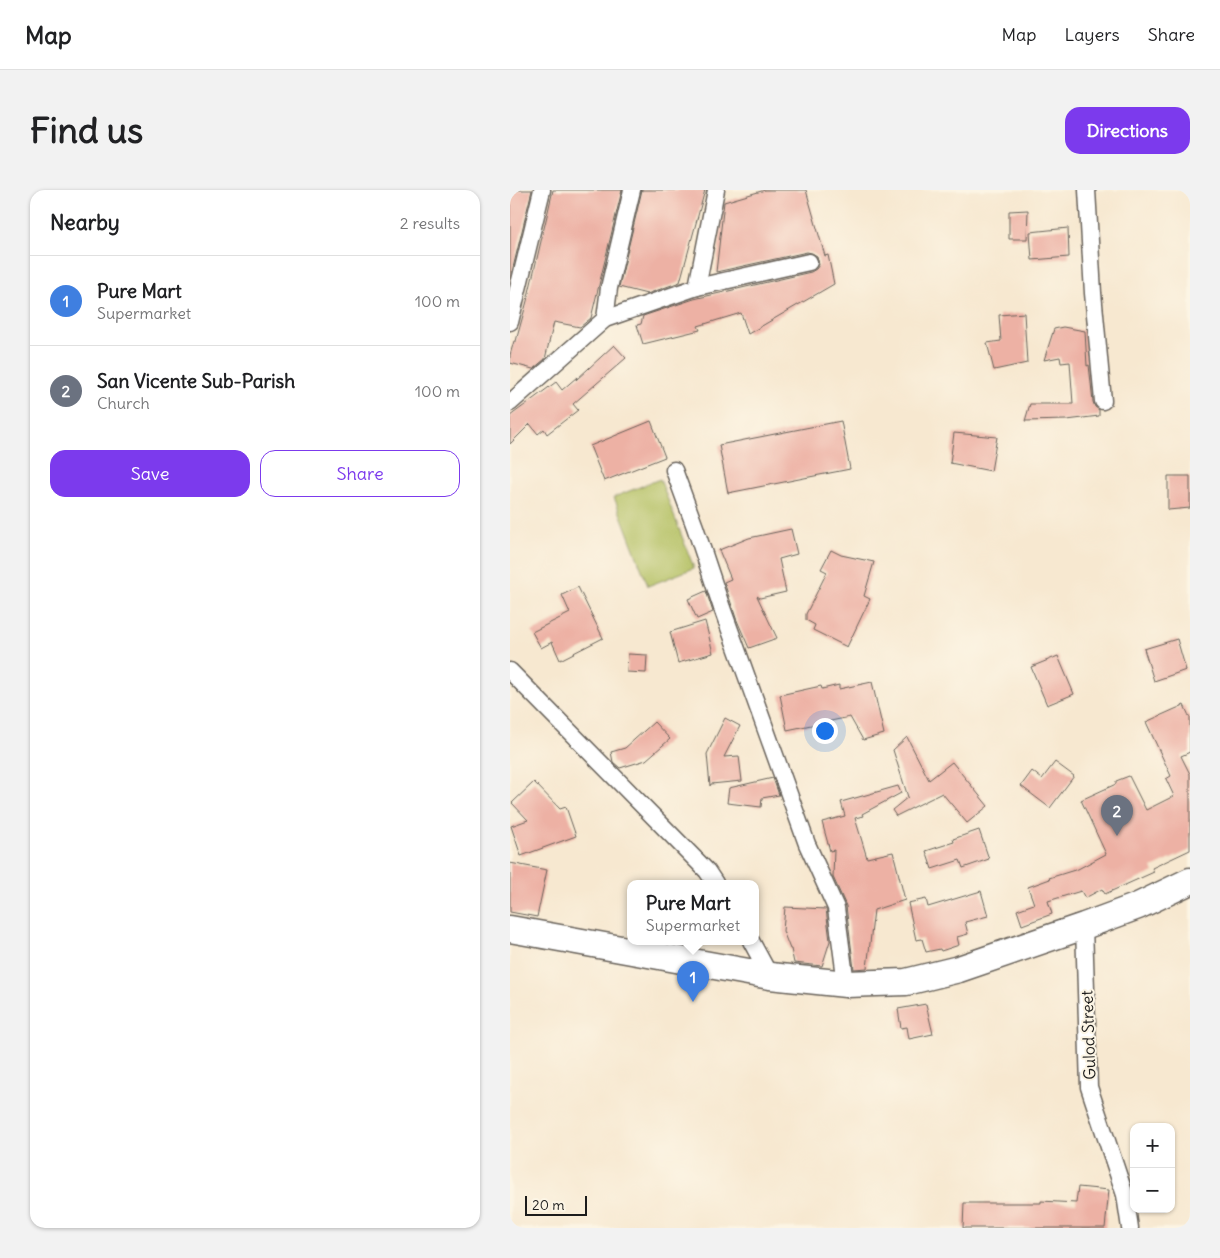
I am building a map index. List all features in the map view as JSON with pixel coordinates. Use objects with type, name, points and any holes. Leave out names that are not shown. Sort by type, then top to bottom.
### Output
[{"type":"main road","points":[[510,929],[770,976],[846,984],[906,982],[950,971],[1084,926],[1138,906],[1190,881]]},
{"type":"street","points":[[510,322],[542,190]]},
{"type":"street","points":[[606,320],[609,288],[632,190]]},
{"type":"street","points":[[1087,190],[1093,293],[1103,401]]},
{"type":"street","points":[[698,287],[720,191]]},
{"type":"street","points":[[511,400],[606,320],[698,287],[809,262]]},
{"type":"street","points":[[674,470],[804,835],[836,908],[846,984]]},
{"type":"street","points":[[510,671],[714,880]]},
{"type":"street","name":"Gulod Street","points":[[1084,926],[1089,1087],[1125,1195],[1130,1228]]},
{"type":"street","points":[[753,945],[770,976]]},
{"type":"green space","points":[[660,479],[694,568],[648,586],[614,497]]},
{"type":"building","points":[[510,190],[532,190],[510,280]]},
{"type":"building","points":[[553,190],[622,190],[591,318],[580,327],[554,322],[545,359],[533,369],[510,363],[510,355],[514,341],[516,341],[527,301]]},
{"type":"building","points":[[642,190],[705,190],[680,282],[647,294],[619,287]]},
{"type":"building","points":[[765,190],[806,190],[825,256],[828,255],[834,284],[748,334],[741,313],[698,326],[700,330],[643,344],[637,325],[641,324],[643,316],[694,299],[811,272],[816,269],[819,265],[817,256],[807,252],[716,272],[724,202]]},
{"type":"building","points":[[1028,210],[1027,239],[1009,239],[1009,211]]},
{"type":"building","points":[[1068,228],[1069,257],[1032,260],[1030,232]]},
{"type":"building","points":[[1024,313],[1027,363],[994,370],[987,343],[1001,341],[999,315]]},
{"type":"building","points":[[1063,327],[1085,331],[1087,366],[1089,365],[1093,402],[1099,410],[1099,416],[1067,420],[1025,421],[1030,404],[1073,404],[1070,362],[1061,363],[1060,357],[1044,360],[1054,329]]},
{"type":"building","points":[[614,345],[626,358],[573,404],[578,410],[547,434],[544,429],[538,434],[530,424],[510,444],[510,416],[556,382],[562,390],[577,377],[576,380]]},
{"type":"building","points":[[651,421],[665,457],[604,481],[590,446]]},
{"type":"building","points":[[841,421],[850,469],[728,493],[719,445]]},
{"type":"building","points":[[954,433],[997,437],[991,471],[950,463]]},
{"type":"building","points":[[1168,476],[1190,476],[1190,508],[1168,510]]},
{"type":"building","points":[[791,529],[797,554],[779,559],[786,592],[760,598],[757,596],[777,638],[749,648],[736,618],[724,582],[731,579],[719,550],[749,538]]},
{"type":"building","points":[[831,550],[841,555],[874,562],[864,596],[870,599],[847,647],[813,630],[815,625],[806,620],[806,614],[827,572],[821,569]]},
{"type":"building","points":[[578,587],[603,638],[560,660],[552,642],[541,648],[532,632],[570,613],[562,595]]},
{"type":"building","points":[[706,591],[713,612],[697,619],[688,599]]},
{"type":"building","points":[[705,621],[713,653],[678,663],[670,632]]},
{"type":"building","points":[[1177,639],[1186,670],[1154,681],[1144,649]]},
{"type":"building","points":[[628,654],[647,655],[646,673],[627,672]]},
{"type":"building","points":[[1058,656],[1074,694],[1047,705],[1031,667]]},
{"type":"building","points":[[872,682],[884,734],[863,740],[850,717],[787,730],[780,695],[821,686],[822,689],[839,685],[839,689]]},
{"type":"building","points":[[1184,705],[1190,718],[1190,752],[1181,756],[1190,774],[1190,850],[1152,868],[1154,872],[1105,894],[1102,889],[1085,898],[1081,891],[1048,901],[1052,914],[1022,925],[1017,910],[1034,904],[1028,887],[1078,869],[1106,854],[1081,800],[1129,776],[1146,810],[1174,796],[1166,779],[1171,776],[1146,722]]},
{"type":"building","points":[[725,718],[740,726],[724,757],[739,756],[742,781],[711,784],[710,786],[707,754]]},
{"type":"building","points":[[654,722],[670,739],[646,760],[620,768],[613,762],[611,752],[625,748]]},
{"type":"building","points":[[907,737],[929,780],[952,762],[988,806],[967,823],[942,793],[896,816],[892,810],[908,797],[893,750]]},
{"type":"building","points":[[1055,762],[1074,776],[1050,808],[1021,786],[1032,771],[1042,779]]},
{"type":"building","points":[[773,778],[779,795],[762,798],[761,807],[727,803],[729,788]]},
{"type":"building","points":[[534,782],[560,809],[566,807],[576,836],[521,856],[511,826],[528,820],[512,803]]},
{"type":"building","points":[[898,786],[901,793],[862,814],[863,816],[855,818],[867,858],[893,852],[905,900],[874,910],[867,968],[854,969],[846,906],[833,877],[834,850],[830,851],[822,822],[845,816],[841,802]]},
{"type":"building","points":[[979,830],[989,859],[963,868],[960,860],[932,869],[926,851],[954,842],[953,839]]},
{"type":"building","points":[[510,863],[547,870],[537,917],[510,912]]},
{"type":"building","points":[[981,891],[988,916],[965,922],[968,934],[957,937],[959,945],[941,951],[940,949],[926,952],[922,939],[916,940],[908,903],[926,899],[928,907]]},
{"type":"building","points":[[785,907],[826,909],[830,941],[822,966],[794,963],[791,949],[783,931]]},
{"type":"building","points":[[926,1004],[933,1034],[909,1039],[907,1027],[901,1028],[898,1009]]},
{"type":"building","points":[[1078,1187],[1109,1190],[1105,1228],[963,1228],[964,1203],[1041,1203],[1041,1201],[1076,1203]]},
{"type":"place","name":"San Vicente Sub-Parish","points":[[1117,836]]},
{"type":"place","name":"Pure Mart","points":[[693,1002]]}]
